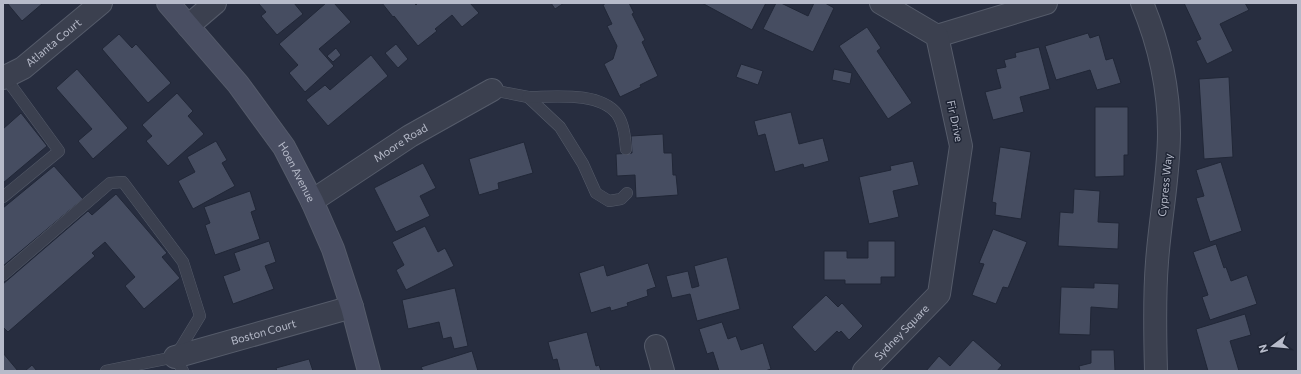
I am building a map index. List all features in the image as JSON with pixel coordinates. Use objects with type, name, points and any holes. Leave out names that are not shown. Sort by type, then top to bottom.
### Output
[{"type":"street","name":"Atlanta Court","points":[[4,78],[23,68],[101,3]]},
{"type":"street","name":"Hoen Avenue","points":[[168,3],[238,84],[284,146],[312,201],[333,249],[352,307],[369,371]]},
{"type":"street","points":[[188,26],[215,3]]},
{"type":"street","points":[[881,3],[937,36],[1046,3]]},
{"type":"street","name":"Cypress Way","points":[[1142,3],[1155,39],[1166,88],[1169,132],[1155,289],[1156,371]]},
{"type":"street","name":"Fir Drive","points":[[937,36],[961,146],[939,294]]},
{"type":"street","name":"Moore Road","points":[[312,201],[410,136],[492,90]]},
{"type":"street","name":"Sydney Square","points":[[864,371],[939,294]]},
{"type":"street","name":"Boston Court","points":[[179,364],[352,307]]},
{"type":"street","points":[[656,346],[663,371]]},
{"type":"lane","points":[[3,197],[59,151],[4,78]]},
{"type":"lane","points":[[492,90],[528,96],[585,97],[604,103],[616,114],[624,130],[626,149]]},
{"type":"lane","points":[[528,96],[560,127],[583,164],[596,193],[609,201],[621,200],[627,193]]},
{"type":"lane","points":[[3,276],[110,183],[123,182],[183,262],[200,316],[179,364],[106,371]]},
{"type":"building","points":[[7,3],[43,3],[22,21]]},
{"type":"building","points":[[258,3],[294,3],[303,14],[277,35],[261,16],[266,12]]},
{"type":"building","points":[[326,3],[334,3],[351,22],[319,49],[334,66],[305,92],[289,73],[298,65],[279,44]]},
{"type":"building","points":[[382,3],[414,3],[416,5],[418,3],[470,3],[479,13],[462,27],[452,15],[435,29],[437,31],[418,46]]},
{"type":"building","points":[[551,3],[564,3],[555,9]]},
{"type":"building","points":[[606,3],[629,3],[634,13],[632,14],[645,40],[642,42],[658,76],[640,85],[641,87],[620,97],[604,64],[613,59],[617,46],[607,26],[612,24],[603,5]]},
{"type":"building","points":[[702,3],[766,3],[752,30]]},
{"type":"building","points":[[776,3],[781,3],[808,16],[814,3],[825,3],[834,8],[813,52],[763,29]]},
{"type":"building","points":[[1184,3],[1245,3],[1249,10],[1220,24],[1233,51],[1207,64],[1196,41],[1201,39]]},
{"type":"building","points":[[867,27],[881,48],[877,51],[912,103],[888,119],[839,46]]},
{"type":"building","points":[[1088,33],[1090,38],[1099,35],[1106,60],[1113,58],[1121,83],[1097,90],[1090,70],[1056,80],[1045,46]]},
{"type":"building","points":[[119,34],[132,48],[136,44],[171,83],[148,103],[102,49]]},
{"type":"building","points":[[396,44],[408,59],[398,68],[385,53]]},
{"type":"building","points":[[1039,47],[1050,89],[1020,97],[1024,112],[993,120],[985,92],[1001,88],[996,69],[1006,67],[1004,60],[1016,57],[1015,53]]},
{"type":"building","points":[[336,48],[341,55],[333,62],[327,56]]},
{"type":"building","points":[[371,55],[388,76],[328,126],[306,100],[325,85],[330,90]]},
{"type":"building","points":[[741,64],[763,71],[758,85],[736,77]]},
{"type":"building","points":[[77,69],[128,128],[93,159],[78,141],[92,129],[56,88]]},
{"type":"building","points":[[834,69],[852,73],[850,84],[832,80]]},
{"type":"building","points":[[1229,77],[1233,157],[1204,159],[1199,79]]},
{"type":"building","points":[[177,93],[193,111],[188,116],[204,134],[168,166],[146,141],[152,136],[142,125]]},
{"type":"building","points":[[1095,107],[1128,107],[1128,155],[1124,155],[1124,176],[1095,177]]},
{"type":"building","points":[[791,112],[799,144],[823,138],[829,161],[804,168],[803,164],[775,172],[765,134],[758,136],[754,121]]},
{"type":"building","points":[[21,113],[47,146],[3,183],[3,129]]},
{"type":"building","points":[[663,134],[664,153],[672,153],[673,175],[676,175],[678,195],[636,198],[635,175],[617,176],[616,154],[632,153],[631,136]]},
{"type":"building","points":[[216,141],[227,160],[222,163],[235,186],[193,209],[178,181],[195,172],[187,157]]},
{"type":"building","points":[[524,142],[533,173],[498,183],[499,189],[479,195],[469,159]]},
{"type":"building","points":[[1000,147],[1031,152],[1021,219],[995,215],[996,203],[992,202]]},
{"type":"building","points":[[913,161],[919,185],[893,191],[899,217],[869,224],[859,177],[891,170],[890,166]]},
{"type":"building","points":[[1221,162],[1242,231],[1210,242],[1196,198],[1204,196],[1196,170]]},
{"type":"building","points":[[423,163],[436,188],[420,196],[430,216],[396,232],[374,188]]},
{"type":"building","points":[[54,166],[83,199],[3,266],[3,208]]},
{"type":"building","points":[[1074,189],[1100,191],[1098,222],[1119,223],[1118,249],[1058,246],[1060,212],[1073,213]]},
{"type":"building","points":[[250,191],[256,210],[251,212],[260,239],[215,255],[205,225],[210,223],[204,207]]},
{"type":"building","points":[[116,194],[167,253],[162,257],[180,278],[144,309],[125,286],[135,277],[105,242],[92,253],[95,256],[8,332],[4,328],[3,329],[3,284],[88,211],[92,215]]},
{"type":"building","points":[[425,226],[438,252],[445,248],[454,266],[406,290],[396,270],[404,265],[392,242]]},
{"type":"building","points":[[993,229],[1027,242],[1008,288],[1003,287],[996,304],[972,295],[984,264],[979,263]]},
{"type":"building","points":[[269,241],[276,262],[265,266],[274,289],[233,304],[223,276],[240,270],[234,253]]},
{"type":"building","points":[[868,241],[895,241],[895,277],[881,277],[881,284],[845,284],[845,280],[824,280],[824,251],[847,251],[847,258],[868,258]]},
{"type":"building","points":[[1216,244],[1224,268],[1226,267],[1231,281],[1247,275],[1257,304],[1210,320],[1202,297],[1208,295],[1193,252]]},
{"type":"building","points":[[727,257],[740,309],[697,321],[690,294],[672,298],[666,276],[688,271],[692,288],[699,286],[694,266]]},
{"type":"building","points":[[648,263],[656,287],[647,290],[648,296],[627,303],[628,306],[611,311],[610,307],[591,313],[579,273],[604,265],[607,276]]},
{"type":"building","points":[[1094,283],[1119,284],[1118,309],[1091,307],[1090,335],[1059,334],[1061,287],[1094,288]]},
{"type":"building","points":[[455,288],[468,346],[454,349],[451,337],[443,339],[439,322],[408,329],[402,300]]},
{"type":"building","points":[[826,295],[838,307],[842,303],[863,326],[849,340],[841,331],[839,333],[837,331],[815,352],[792,327]]},
{"type":"building","points":[[1245,314],[1251,335],[1230,341],[1239,371],[1208,371],[1196,329]]},
{"type":"building","points":[[722,322],[728,339],[736,336],[741,350],[763,343],[771,369],[765,371],[719,371],[713,352],[707,354],[699,329]]},
{"type":"building","points":[[587,332],[596,366],[599,365],[601,371],[560,371],[557,359],[553,360],[548,342]]},
{"type":"building","points":[[973,340],[1002,365],[997,371],[926,371],[939,356],[950,366]]},
{"type":"building","points":[[1091,350],[1114,350],[1115,371],[1080,371],[1079,366],[1091,363]]},
{"type":"building","points":[[472,351],[478,371],[423,371],[421,367]]},
{"type":"building","points":[[3,353],[18,371],[3,371]]},
{"type":"building","points":[[309,359],[313,371],[277,371],[276,368]]},
{"type":"building","points":[[32,365],[37,371],[25,371]]}]
